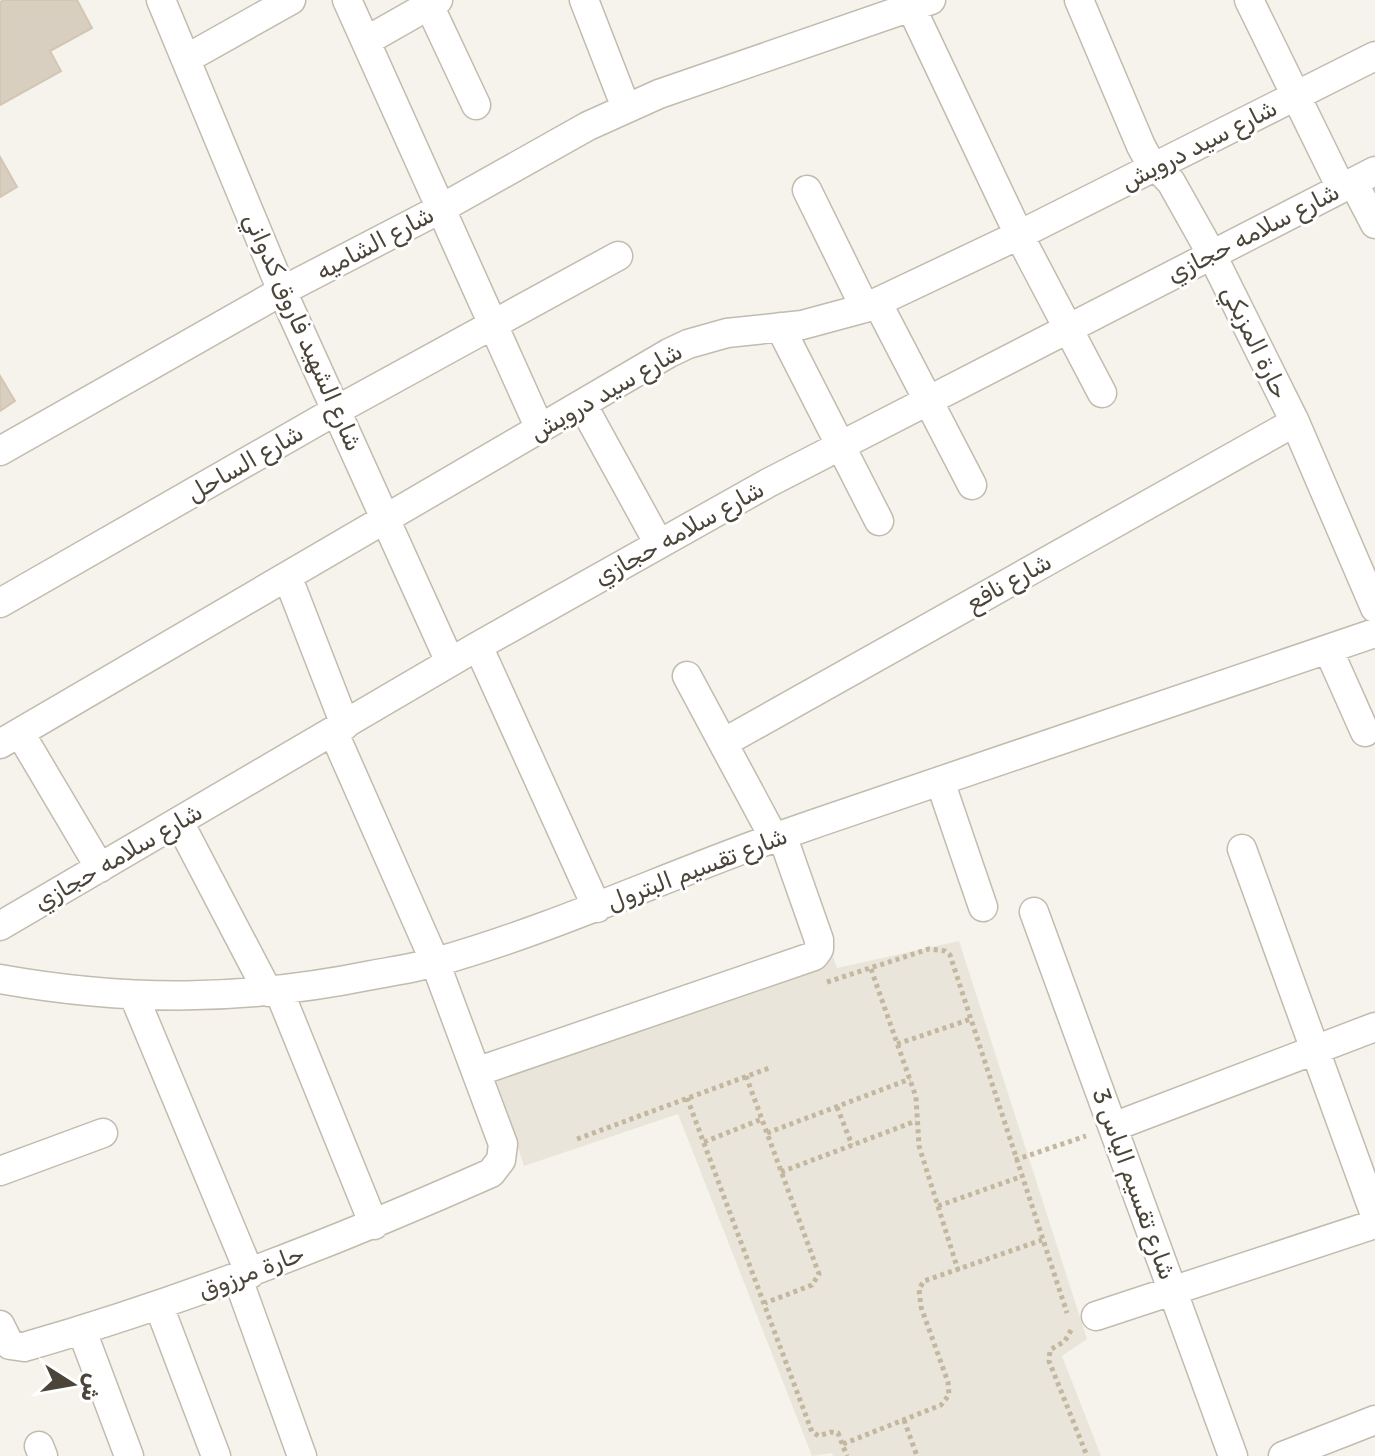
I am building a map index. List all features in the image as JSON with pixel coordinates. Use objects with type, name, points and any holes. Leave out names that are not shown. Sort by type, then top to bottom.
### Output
[{"type":"street","name":"شارع الشهيد فاروق كدواني","points":[[161,0],[282,291],[450,662]]},
{"type":"street","points":[[186,59],[291,0]]},
{"type":"street","points":[[347,0],[540,429]]},
{"type":"street","points":[[584,0],[626,108]]},
{"type":"street","name":"حارة المزبكي","points":[[1079,0],[1141,146],[1171,182],[1211,253],[1295,422],[1375,608]]},
{"type":"street","points":[[1249,0],[1296,96],[1356,180],[1375,224]]},
{"type":"street","points":[[366,41],[433,2],[476,105]]},
{"type":"street","points":[[921,4],[1019,235],[1102,393]]},
{"type":"street","name":"شارع الشاميه","points":[[0,451],[282,291],[442,208],[588,126],[626,108],[921,4]]},
{"type":"street","name":"شارع سيد درويش","points":[[6,740],[688,344],[727,333],[823,321],[871,305],[1019,235],[1375,56]]},
{"type":"street","name":"شارع سلامه حجازي","points":[[0,926],[450,662],[659,544],[841,445],[1356,180]]},
{"type":"street","points":[[807,190],[928,400],[972,485]]},
{"type":"street","name":"شارع الساحل","points":[[0,603],[337,410],[618,256]]},
{"type":"street","points":[[780,327],[879,521]]},
{"type":"street","points":[[582,404],[659,544]]},
{"type":"street","name":"شارع نافع","points":[[723,743],[1295,422]]},
{"type":"street","points":[[288,578],[340,729],[435,962],[476,1072],[814,956],[819,949],[819,940],[778,836],[687,676]]},
{"type":"street","name":"شارع تقسيم البترول","points":[[0,979],[64,990],[134,996],[228,995],[335,983],[435,962],[597,908],[778,836],[1375,633]]},
{"type":"street","points":[[478,646],[597,908]]},
{"type":"street","points":[[1328,649],[1365,732]]},
{"type":"street","points":[[6,740],[100,868]]},
{"type":"street","points":[[940,781],[983,907]]},
{"type":"street","points":[[179,822],[273,991],[374,1225]]},
{"type":"street","points":[[1242,849],[1375,1215]]},
{"type":"street","name":"شارع تقسيم الياس 3","points":[[1034,912],[1233,1456]]},
{"type":"street","points":[[134,996],[244,1276],[302,1456]]},
{"type":"street","points":[[1113,1127],[1375,1027]]},
{"type":"street","name":"حارة مرزوق","points":[[0,1325],[6,1339],[17,1348],[82,1331],[244,1276],[374,1225],[491,1173],[501,1160],[503,1144],[476,1072]]},
{"type":"street","points":[[0,1171],[103,1133]]},
{"type":"street","points":[[1096,1316],[1375,1224]]},
{"type":"street","points":[[159,1306],[216,1456]]},
{"type":"street","points":[[82,1331],[129,1456]]},
{"type":"street","points":[[1283,1456],[1375,1420]]},
{"type":"path","points":[[818,985],[929,949],[945,951],[953,963],[1071,1331],[1065,1341],[1050,1350],[1049,1361],[1087,1456]]},
{"type":"path","points":[[871,969],[916,1097],[919,1146],[958,1270]]},
{"type":"path","points":[[897,1044],[971,1019]]},
{"type":"path","points":[[577,1139],[772,1067]]},
{"type":"path","points":[[746,1076],[819,1274],[812,1285],[765,1303]]},
{"type":"path","points":[[767,1133],[910,1079]]},
{"type":"path","points":[[687,1098],[812,1432],[819,1436],[836,1432],[847,1456]]},
{"type":"path","points":[[837,1107],[852,1145]]},
{"type":"path","points":[[704,1142],[762,1119]]},
{"type":"path","points":[[781,1172],[916,1121]]},
{"type":"path","points":[[1015,1160],[1113,1127]]},
{"type":"path","points":[[938,1206],[1020,1177]]},
{"type":"path","points":[[843,1444],[941,1405],[949,1395],[948,1382],[921,1307],[919,1289],[924,1281],[1042,1240]]},
{"type":"path","points":[[904,1420],[917,1456]]},
{"type":"shaded area","points":[[959,941],[1087,1339],[1062,1356],[1101,1456],[833,1456],[832,1453],[812,1456],[678,1114],[524,1166],[495,1077],[833,956],[837,968]]},
{"type":"building","points":[[77,0],[92,28],[50,51],[61,71],[0,105],[0,2]]},
{"type":"building","points":[[0,157],[17,187],[0,197]]},
{"type":"building","points":[[0,376],[15,401],[0,411]]}]
